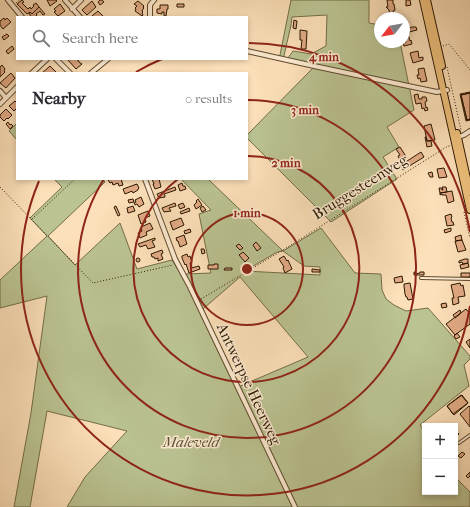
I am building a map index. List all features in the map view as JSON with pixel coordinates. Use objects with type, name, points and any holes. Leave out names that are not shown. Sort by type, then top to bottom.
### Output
[{"type":"main road","points":[[423,0],[470,192]]},
{"type":"main road","points":[[428,0],[445,90]]},
{"type":"main road","points":[[457,139],[470,210]]},
{"type":"street","points":[[8,0],[21,16]]},
{"type":"street","points":[[65,0],[79,16]]},
{"type":"street","points":[[72,9],[81,0]]},
{"type":"street","points":[[150,16],[150,5],[154,0]]},
{"type":"street","points":[[248,51],[437,92],[445,90]]},
{"type":"street","points":[[33,72],[46,60]]},
{"type":"street","points":[[57,60],[69,72]]},
{"type":"street","points":[[92,72],[107,60]]},
{"type":"street","points":[[0,104],[16,88]]},
{"type":"street","points":[[0,91],[6,98]]},
{"type":"street","points":[[457,139],[470,131]]},
{"type":"street","name":"Antwerpse Heerweg","points":[[145,180],[175,260],[197,301],[295,507]]},
{"type":"lane","points":[[421,278],[470,279]]},
{"type":"lane","points":[[459,444],[470,435]]},
{"type":"path","points":[[443,46],[449,44],[470,70]]},
{"type":"path","points":[[448,67],[457,139]]},
{"type":"path","name":"Bruggesteenweg","points":[[197,301],[319,228],[457,139]]},
{"type":"path","points":[[32,220],[74,180]]},
{"type":"path","points":[[0,187],[93,283],[178,264]]},
{"type":"path","points":[[465,216],[470,238]]},
{"type":"green space","points":[[291,0],[369,0],[369,23],[374,24],[374,48],[401,48],[414,110],[387,127],[399,147],[383,157],[397,179],[331,222],[248,139],[248,134],[314,67],[288,58],[293,51],[311,54],[326,46],[327,15],[292,17],[283,60],[279,60]]},
{"type":"green space","points":[[16,124],[16,139],[9,131]]},
{"type":"green space","name":"Maleveld","points":[[55,180],[104,180],[105,182],[48,236],[75,265],[120,223],[137,269],[172,260],[182,276],[186,274],[211,273],[199,214],[211,210],[182,180],[209,180],[283,251],[321,228],[355,273],[381,274],[382,290],[386,299],[406,311],[428,308],[470,356],[470,359],[464,365],[469,386],[420,425],[422,428],[422,495],[458,495],[458,480],[470,492],[470,507],[67,507],[85,477],[127,431],[47,411],[30,507],[14,507],[31,413],[47,296],[0,308],[0,280],[47,236],[30,218],[62,187]],"holes":[[[283,251],[304,266],[320,267],[320,275],[245,271],[277,252]],[[240,277],[308,357],[238,387],[203,309]]]},
{"type":"building","points":[[22,0],[24,2],[22,3],[28,9],[30,7],[31,9],[36,3],[39,7],[32,14],[30,12],[27,14],[17,4]]},
{"type":"building","points":[[47,0],[56,0],[57,1],[50,6]]},
{"type":"building","points":[[100,0],[104,2],[100,5],[98,2]]},
{"type":"building","points":[[387,0],[393,0],[395,10],[393,12],[389,12],[386,7],[388,7]]},
{"type":"building","points":[[406,0],[410,0],[411,5],[406,6]]},
{"type":"building","points":[[92,1],[96,7],[87,15],[82,10]]},
{"type":"building","points":[[138,1],[144,6],[142,16],[135,11],[137,6],[134,4]]},
{"type":"building","points":[[60,4],[65,11],[58,16],[54,12],[56,11],[54,9]]},
{"type":"building","points":[[177,4],[184,4],[184,7],[177,7]]},
{"type":"building","points":[[160,5],[168,5],[166,16],[164,16],[164,12],[162,12],[162,14],[157,13],[157,9],[160,9]]},
{"type":"building","points":[[39,7],[45,14],[43,15],[40,11],[36,14],[36,16],[30,16],[29,13],[30,12],[32,14]]},
{"type":"building","points":[[98,11],[103,16],[92,16]]},
{"type":"building","points":[[4,18],[5,20],[7,18],[11,22],[3,29],[0,25],[0,21]]},
{"type":"building","points":[[294,20],[297,21],[296,29],[293,28]]},
{"type":"building","points":[[416,27],[417,30],[410,32],[410,28]]},
{"type":"building","points":[[300,30],[307,31],[306,49],[301,49],[302,40],[300,40]]},
{"type":"building","points":[[7,34],[9,36],[4,40],[2,37]]},
{"type":"building","points":[[12,46],[14,49],[8,54],[6,51]]},
{"type":"building","points":[[418,51],[419,58],[423,57],[423,60],[413,63],[410,53]]},
{"type":"building","points":[[68,60],[78,60],[82,64],[76,69]]},
{"type":"building","points":[[2,65],[5,72],[0,77],[0,67]]},
{"type":"building","points":[[50,66],[56,72],[43,72]]},
{"type":"building","points":[[424,68],[427,81],[421,82],[417,75],[419,75],[418,69]]},
{"type":"building","points":[[11,73],[15,78],[6,88],[0,83]]},
{"type":"building","points":[[470,92],[461,95],[467,120],[470,119],[466,121],[460,94]]},
{"type":"building","points":[[470,93],[470,119],[467,120],[461,95]]},
{"type":"building","points":[[418,94],[419,99],[426,97],[427,101],[425,102],[428,110],[425,111],[424,108],[422,109],[421,103],[416,104],[414,95]]},
{"type":"building","points":[[15,101],[16,102],[16,109],[14,111],[9,106]]},
{"type":"building","points":[[6,109],[12,115],[4,121],[0,115]]},
{"type":"building","points":[[8,122],[13,126],[10,129],[6,124]]},
{"type":"building","points":[[431,124],[435,140],[427,141],[424,126]]},
{"type":"building","points":[[425,137],[427,141],[431,141],[432,146],[427,147]]},
{"type":"building","points":[[400,147],[407,158],[404,160],[402,158],[400,160],[398,156],[400,155],[396,149]]},
{"type":"building","points":[[421,152],[424,157],[403,170],[401,165]]},
{"type":"building","points":[[444,168],[447,177],[439,178],[437,169]]},
{"type":"building","points":[[432,172],[433,177],[430,177],[428,173]]},
{"type":"building","points":[[108,180],[121,180],[123,185],[119,186],[118,183],[113,185],[112,182],[110,183]]},
{"type":"building","points":[[152,180],[159,180],[161,187],[155,189]]},
{"type":"building","points":[[182,183],[186,189],[180,191],[178,185]]},
{"type":"building","points":[[137,184],[139,188],[138,190],[133,193],[132,191],[125,194],[123,189]]},
{"type":"building","points":[[175,187],[176,190],[164,194],[165,197],[159,198],[157,194]]},
{"type":"building","points":[[442,187],[446,187],[447,192],[440,193],[439,188],[443,190]]},
{"type":"building","points":[[452,191],[454,201],[448,203],[446,195],[440,195],[440,193]]},
{"type":"building","points":[[141,197],[144,204],[139,207],[134,203],[136,202],[135,200]]},
{"type":"building","points":[[133,199],[134,202],[129,203],[128,200]]},
{"type":"building","points":[[198,199],[202,205],[196,209],[194,205]]},
{"type":"building","points":[[175,203],[176,206],[169,208],[171,211],[164,212],[162,208]]},
{"type":"building","points":[[183,203],[185,207],[180,209],[178,205]]},
{"type":"building","points":[[116,206],[120,215],[118,216],[114,207]]},
{"type":"building","points":[[133,206],[135,211],[128,213],[127,208]]},
{"type":"building","points":[[203,206],[206,210],[202,212],[200,208]]},
{"type":"building","points":[[189,208],[190,211],[181,214],[180,212]]},
{"type":"building","points":[[148,211],[150,216],[145,218],[146,222],[141,224],[138,215]]},
{"type":"building","points":[[451,214],[454,225],[447,226],[445,216]]},
{"type":"building","points":[[181,218],[184,225],[173,230],[170,222]]},
{"type":"building","points":[[150,223],[153,229],[146,232],[147,235],[140,238],[138,233],[142,231],[141,227]]},
{"type":"building","points":[[451,228],[451,231],[445,233],[444,230]]},
{"type":"building","points":[[190,229],[191,232],[185,234],[184,231]]},
{"type":"building","points":[[184,235],[187,244],[180,247],[176,238]]},
{"type":"building","points":[[461,235],[462,240],[456,241],[455,237]]},
{"type":"building","points":[[155,238],[155,240],[152,241],[155,247],[148,249],[146,245],[140,247],[138,244]]},
{"type":"building","points":[[462,240],[466,250],[458,252],[455,241]]},
{"type":"building","points":[[256,242],[261,248],[257,251],[253,245]]},
{"type":"building","points":[[239,244],[243,248],[240,250],[236,246]]},
{"type":"building","points":[[201,249],[204,249],[205,253],[202,254]]},
{"type":"building","points":[[162,250],[163,253],[161,254],[163,259],[158,261],[158,258],[155,259],[152,257],[151,254]]},
{"type":"building","points":[[243,252],[249,258],[245,262],[239,255]]},
{"type":"building","points":[[187,254],[188,257],[190,256],[192,262],[190,263],[191,268],[199,266],[200,269],[189,273],[182,258],[182,256]]},
{"type":"building","points":[[284,256],[287,261],[288,260],[292,269],[285,273],[284,267],[279,259]]},
{"type":"building","points":[[136,258],[140,258],[140,262],[136,262]]},
{"type":"building","points":[[468,259],[468,263],[459,263],[459,261]]},
{"type":"building","points":[[468,263],[469,267],[461,269],[460,265]]},
{"type":"building","points":[[218,264],[218,269],[208,269],[208,265]]},
{"type":"building","points":[[225,268],[232,268],[232,270],[224,270]]},
{"type":"building","points":[[312,269],[320,270],[320,272],[312,272]]},
{"type":"building","points":[[414,272],[415,274],[424,272],[424,275],[414,275]]},
{"type":"building","points":[[461,273],[470,273],[470,277],[461,277]]},
{"type":"building","points":[[402,276],[403,282],[395,283],[394,278]]},
{"type":"building","points":[[410,283],[413,299],[408,300],[405,294],[404,284]]},
{"type":"building","points":[[460,283],[461,286],[463,285],[465,296],[458,297],[459,303],[453,305],[452,298],[454,298],[451,285]]},
{"type":"building","points":[[446,303],[447,307],[442,308],[441,304]]},
{"type":"building","points":[[466,309],[470,314],[470,324],[455,335],[446,324]]},
{"type":"building","points":[[460,310],[461,313],[455,318],[453,315]]},
{"type":"building","points":[[457,333],[460,337],[456,339],[454,336]]},
{"type":"building","points":[[470,339],[470,348],[466,342]]},
{"type":"building","points":[[461,395],[468,403],[454,415],[447,406]]},
{"type":"building","points":[[462,395],[468,403],[453,414],[447,406]]},
{"type":"building","points":[[469,406],[470,407],[470,427],[460,414]]},
{"type":"building","points":[[462,452],[465,454],[461,458],[458,456]]},
{"type":"building","points":[[470,472],[470,476],[468,478],[466,476]]}]
